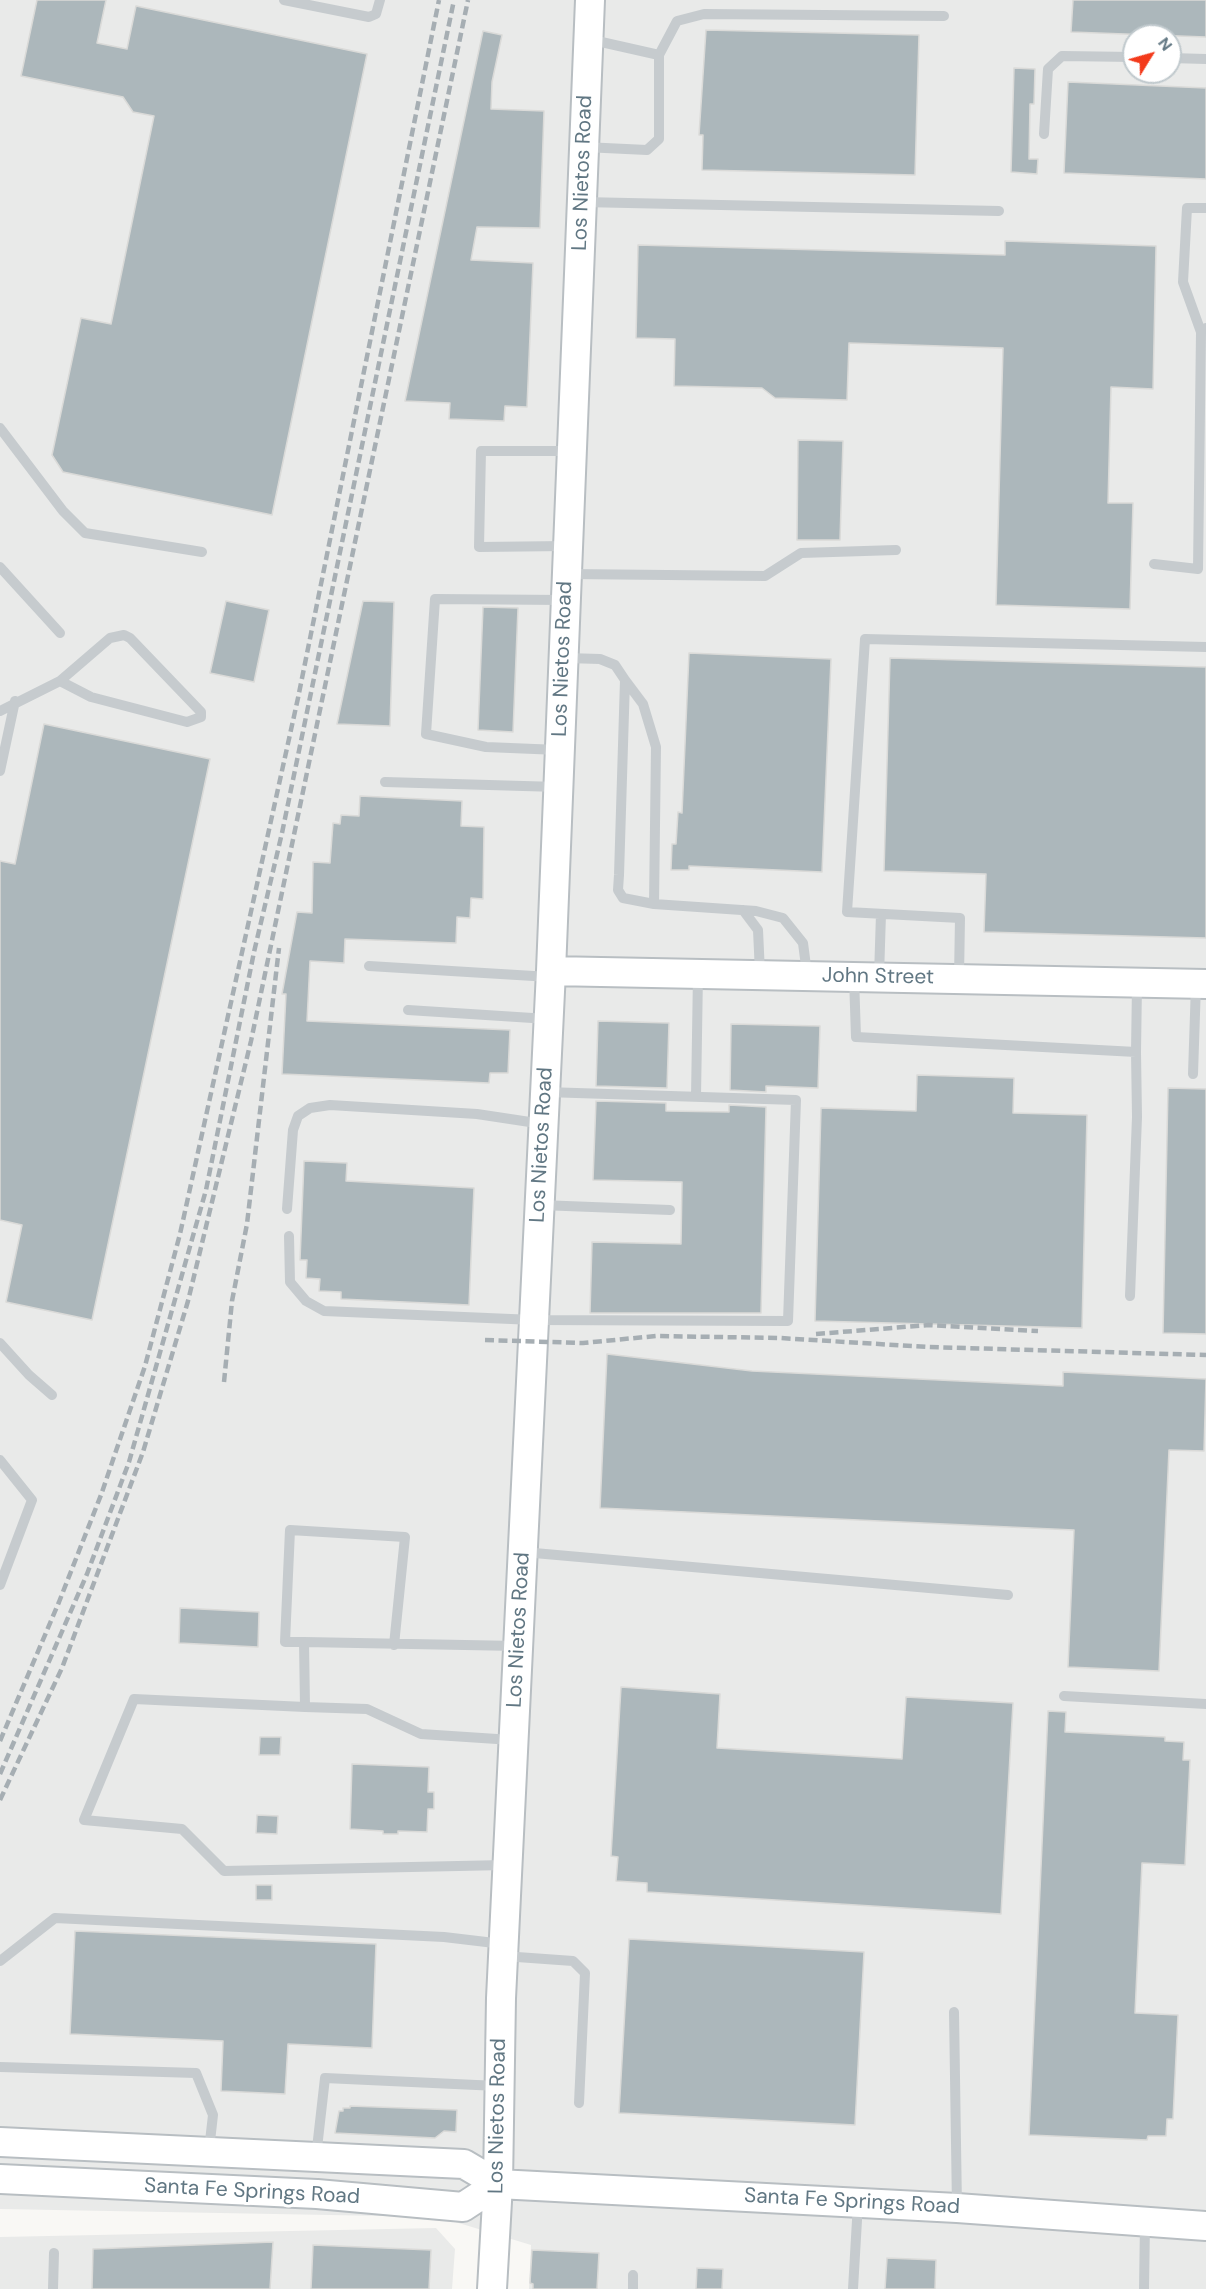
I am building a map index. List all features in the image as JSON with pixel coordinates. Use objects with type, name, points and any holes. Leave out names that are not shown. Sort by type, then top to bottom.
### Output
[{"type":"main road","name":"Los Nietos Road","points":[[492,2289],[498,2184],[498,2086],[503,1950],[545,1092],[590,0]]},
{"type":"main road","name":"John Street","points":[[550,974],[698,974],[1201,984]]},
{"type":"main road","name":"Santa Fe Springs Road","points":[[0,2142],[464,2164],[498,2184],[957,2208],[1206,2226]]},
{"type":"main road","points":[[205,2188],[208,2152]]},
{"type":"main road","name":"Santa Fe Springs Road","points":[[0,2179],[317,2194],[463,2207],[498,2184]]},
{"type":"lane","points":[[284,0],[369,17],[376,14],[380,0]]},
{"type":"lane","points":[[584,147],[647,150],[659,139],[661,61],[659,55],[677,21],[704,14],[944,16]]},
{"type":"lane","points":[[588,39],[659,55]]},
{"type":"lane","points":[[1044,134],[1048,69],[1062,56],[1122,57]]},
{"type":"lane","points":[[1182,58],[1206,59]]},
{"type":"lane","points":[[582,202],[999,212]]},
{"type":"lane","points":[[1154,564],[1198,569],[1203,330],[1183,282],[1187,208],[1206,208]]},
{"type":"lane","points":[[0,428],[63,511],[86,532],[202,552]]},
{"type":"lane","points":[[566,573],[479,547],[481,451],[571,451]]},
{"type":"lane","points":[[559,750],[486,747],[426,734],[435,599],[566,573],[765,576],[801,553],[896,550]]},
{"type":"lane","points":[[0,567],[60,633]]},
{"type":"lane","points":[[0,711],[15,701],[60,681],[110,638],[124,635],[130,638],[201,712],[201,717],[187,722],[92,698],[60,681]]},
{"type":"lane","points":[[959,979],[960,918],[847,912],[865,639],[1206,647]]},
{"type":"lane","points":[[563,658],[600,659],[615,666],[643,704],[656,747],[654,904]]},
{"type":"lane","points":[[625,680],[618,890],[623,898],[654,904],[743,910],[783,918],[803,944],[807,976]]},
{"type":"lane","points":[[0,771],[15,701]]},
{"type":"lane","points":[[385,782],[558,787]]},
{"type":"lane","points":[[743,910],[758,930],[760,975]]},
{"type":"lane","points":[[881,914],[866,977],[856,1037],[1136,1052]]},
{"type":"lane","points":[[369,966],[550,974]]},
{"type":"lane","points":[[696,1097],[698,974]]},
{"type":"lane","points":[[1130,1296],[1137,1117],[1138,983]]},
{"type":"lane","points":[[1193,1074],[1201,984]]},
{"type":"lane","points":[[408,1010],[548,1019]]},
{"type":"lane","points":[[289,1236],[290,1282],[306,1301],[324,1311],[534,1320],[788,1322],[796,1100],[545,1092]]},
{"type":"lane","points":[[287,1209],[293,1130],[298,1116],[310,1108],[330,1105],[477,1114],[543,1124]]},
{"type":"lane","points":[[539,1205],[670,1210]]},
{"type":"lane","points":[[0,1343],[29,1375],[52,1395]]},
{"type":"lane","points":[[0,1460],[32,1500],[0,1585]]},
{"type":"lane","points":[[394,1645],[405,1537],[290,1530],[285,1642],[394,1645],[518,1646]]},
{"type":"lane","points":[[523,1552],[1008,1595]]},
{"type":"lane","points":[[304,1642],[305,1707]]},
{"type":"lane","points":[[1064,1696],[1206,1704]]},
{"type":"lane","points":[[508,1865],[224,1871],[182,1829],[84,1820],[134,1699],[367,1709],[421,1734],[514,1740]]},
{"type":"lane","points":[[0,1961],[55,1917],[444,1937],[503,1950],[573,1961],[585,1973],[579,2103]]},
{"type":"lane","points":[[954,2012],[957,2208]]},
{"type":"lane","points":[[0,2067],[195,2073],[213,2115],[208,2152]]},
{"type":"lane","points":[[316,2158],[326,2078],[498,2086]]},
{"type":"lane","points":[[853,2289],[858,2203]]},
{"type":"lane","points":[[1144,2289],[1145,2223]]},
{"type":"lane","points":[[53,2289],[54,2253]]},
{"type":"lane","points":[[633,2276],[633,2289]]},
{"type":"shaded area","points":[[0,0],[1206,0],[1206,2289],[529,2289],[531,2245],[439,2217],[0,2209]]},
{"type":"shaded area","points":[[436,2228],[455,2249],[452,2289],[0,2289],[0,2237]]},
{"type":"building","points":[[37,0],[106,0],[97,43],[127,49],[136,6],[367,54],[272,515],[63,472],[52,455],[81,318],[111,324],[154,116],[133,112],[123,97],[21,76]]},
{"type":"building","points":[[1073,0],[1206,0],[1206,37],[1182,36],[1182,24],[1122,24],[1122,34],[1071,32]]},
{"type":"building","points":[[706,30],[919,35],[915,175],[702,170],[703,135],[699,135]]},
{"type":"building","points":[[483,31],[502,35],[492,82],[491,109],[544,111],[540,228],[477,227],[471,260],[533,263],[527,407],[505,406],[504,421],[449,419],[450,403],[405,401]]},
{"type":"building","points":[[1014,68],[1035,69],[1034,104],[1030,104],[1029,159],[1038,159],[1037,174],[1011,172]]},
{"type":"building","points":[[1068,82],[1206,88],[1206,179],[1064,173]]},
{"type":"building","points":[[1005,241],[1156,246],[1153,389],[1111,387],[1108,503],[1133,503],[1130,609],[996,605],[1003,348],[849,343],[847,400],[775,398],[762,388],[674,386],[675,339],[636,338],[638,245],[1005,255]]},
{"type":"building","points":[[798,440],[843,441],[840,540],[797,540]]},
{"type":"building","points":[[226,601],[269,610],[254,682],[210,673]]},
{"type":"building","points":[[363,601],[394,602],[390,726],[337,724]]},
{"type":"building","points":[[483,607],[518,608],[513,732],[478,730]]},
{"type":"building","points":[[689,653],[831,659],[822,872],[689,866],[689,870],[671,870],[672,844],[676,844],[678,812],[682,813]]},
{"type":"building","points":[[890,658],[1206,667],[1206,938],[984,932],[986,874],[884,871]]},
{"type":"building","points":[[44,724],[210,759],[92,1320],[6,1302],[22,1225],[0,1220],[0,861],[15,864]]},
{"type":"building","points":[[360,796],[462,801],[461,826],[484,827],[483,899],[471,898],[470,918],[457,917],[456,943],[345,939],[344,963],[310,961],[307,1021],[510,1030],[508,1073],[490,1073],[489,1083],[282,1074],[286,994],[282,994],[297,912],[312,913],[313,862],[330,863],[333,823],[340,824],[341,815],[359,816]]},
{"type":"building","points":[[598,1021],[669,1023],[667,1088],[596,1086]]},
{"type":"building","points":[[731,1024],[820,1026],[818,1088],[766,1086],[766,1092],[730,1090]]},
{"type":"building","points":[[917,1075],[1014,1078],[1013,1113],[1087,1115],[1082,1328],[815,1321],[821,1108],[916,1111]]},
{"type":"building","points":[[1168,1088],[1206,1089],[1206,1334],[1163,1333]]},
{"type":"building","points":[[596,1101],[666,1103],[666,1111],[729,1112],[729,1105],[766,1107],[761,1313],[590,1313],[592,1242],[681,1244],[682,1182],[593,1180]]},
{"type":"building","points":[[304,1161],[347,1163],[346,1181],[474,1188],[469,1305],[341,1299],[341,1292],[319,1291],[320,1279],[306,1278],[307,1260],[300,1260]]},
{"type":"building","points":[[607,1354],[752,1371],[1063,1386],[1063,1372],[1206,1379],[1204,1451],[1169,1450],[1159,1671],[1068,1667],[1074,1530],[600,1508]]},
{"type":"building","points":[[180,1608],[259,1612],[258,1647],[179,1643]]},
{"type":"building","points":[[621,1687],[720,1694],[717,1748],[902,1759],[906,1697],[1013,1703],[1001,1914],[647,1892],[647,1883],[616,1881],[618,1857],[611,1856]]},
{"type":"building","points":[[1048,1711],[1066,1712],[1065,1732],[1165,1737],[1165,1741],[1184,1742],[1183,1760],[1190,1760],[1185,1865],[1142,1863],[1135,2013],[1178,2015],[1173,2119],[1167,2119],[1166,2136],[1148,2136],[1147,2140],[1029,2135]]},
{"type":"building","points":[[260,1737],[281,1737],[280,1755],[259,1755]]},
{"type":"building","points":[[352,1764],[429,1767],[428,1792],[434,1792],[434,1809],[428,1809],[427,1832],[398,1831],[398,1834],[383,1834],[383,1831],[350,1829]]},
{"type":"building","points":[[257,1815],[278,1816],[277,1834],[256,1833]]},
{"type":"building","points":[[256,1885],[272,1885],[272,1900],[256,1900]]},
{"type":"building","points":[[75,1931],[376,1944],[372,2048],[288,2044],[285,2094],[221,2091],[223,2041],[70,2034]]},
{"type":"building","points":[[629,1939],[864,1952],[855,2125],[619,2113]]},
{"type":"building","points":[[350,2106],[457,2110],[456,2132],[444,2131],[435,2138],[335,2133],[339,2111],[343,2111],[343,2108],[350,2108]]},
{"type":"building","points":[[273,2242],[270,2289],[92,2289],[93,2249]]},
{"type":"building","points":[[313,2245],[431,2250],[429,2289],[311,2289]]},
{"type":"building","points":[[532,2250],[599,2253],[597,2289],[533,2289],[533,2284],[530,2283]]},
{"type":"building","points":[[887,2258],[936,2260],[935,2289],[885,2289]]},
{"type":"building","points":[[697,2268],[723,2269],[722,2289],[696,2289]]},
{"type":"railway","points":[[0,1741],[101,1495],[145,1366],[180,1234],[298,698],[439,0]]},
{"type":"railway","points":[[0,1774],[87,1574],[129,1462],[206,1190],[454,0]]},
{"type":"railway","points":[[0,1800],[62,1668],[143,1452],[188,1301],[251,1041],[468,0]]},
{"type":"railway","points":[[224,1382],[232,1301],[247,1224],[279,948]]},
{"type":"railway","points":[[816,1334],[929,1325],[1038,1331]]},
{"type":"railway","points":[[485,1340],[583,1343],[656,1336],[780,1338],[928,1347],[1206,1355]]}]
